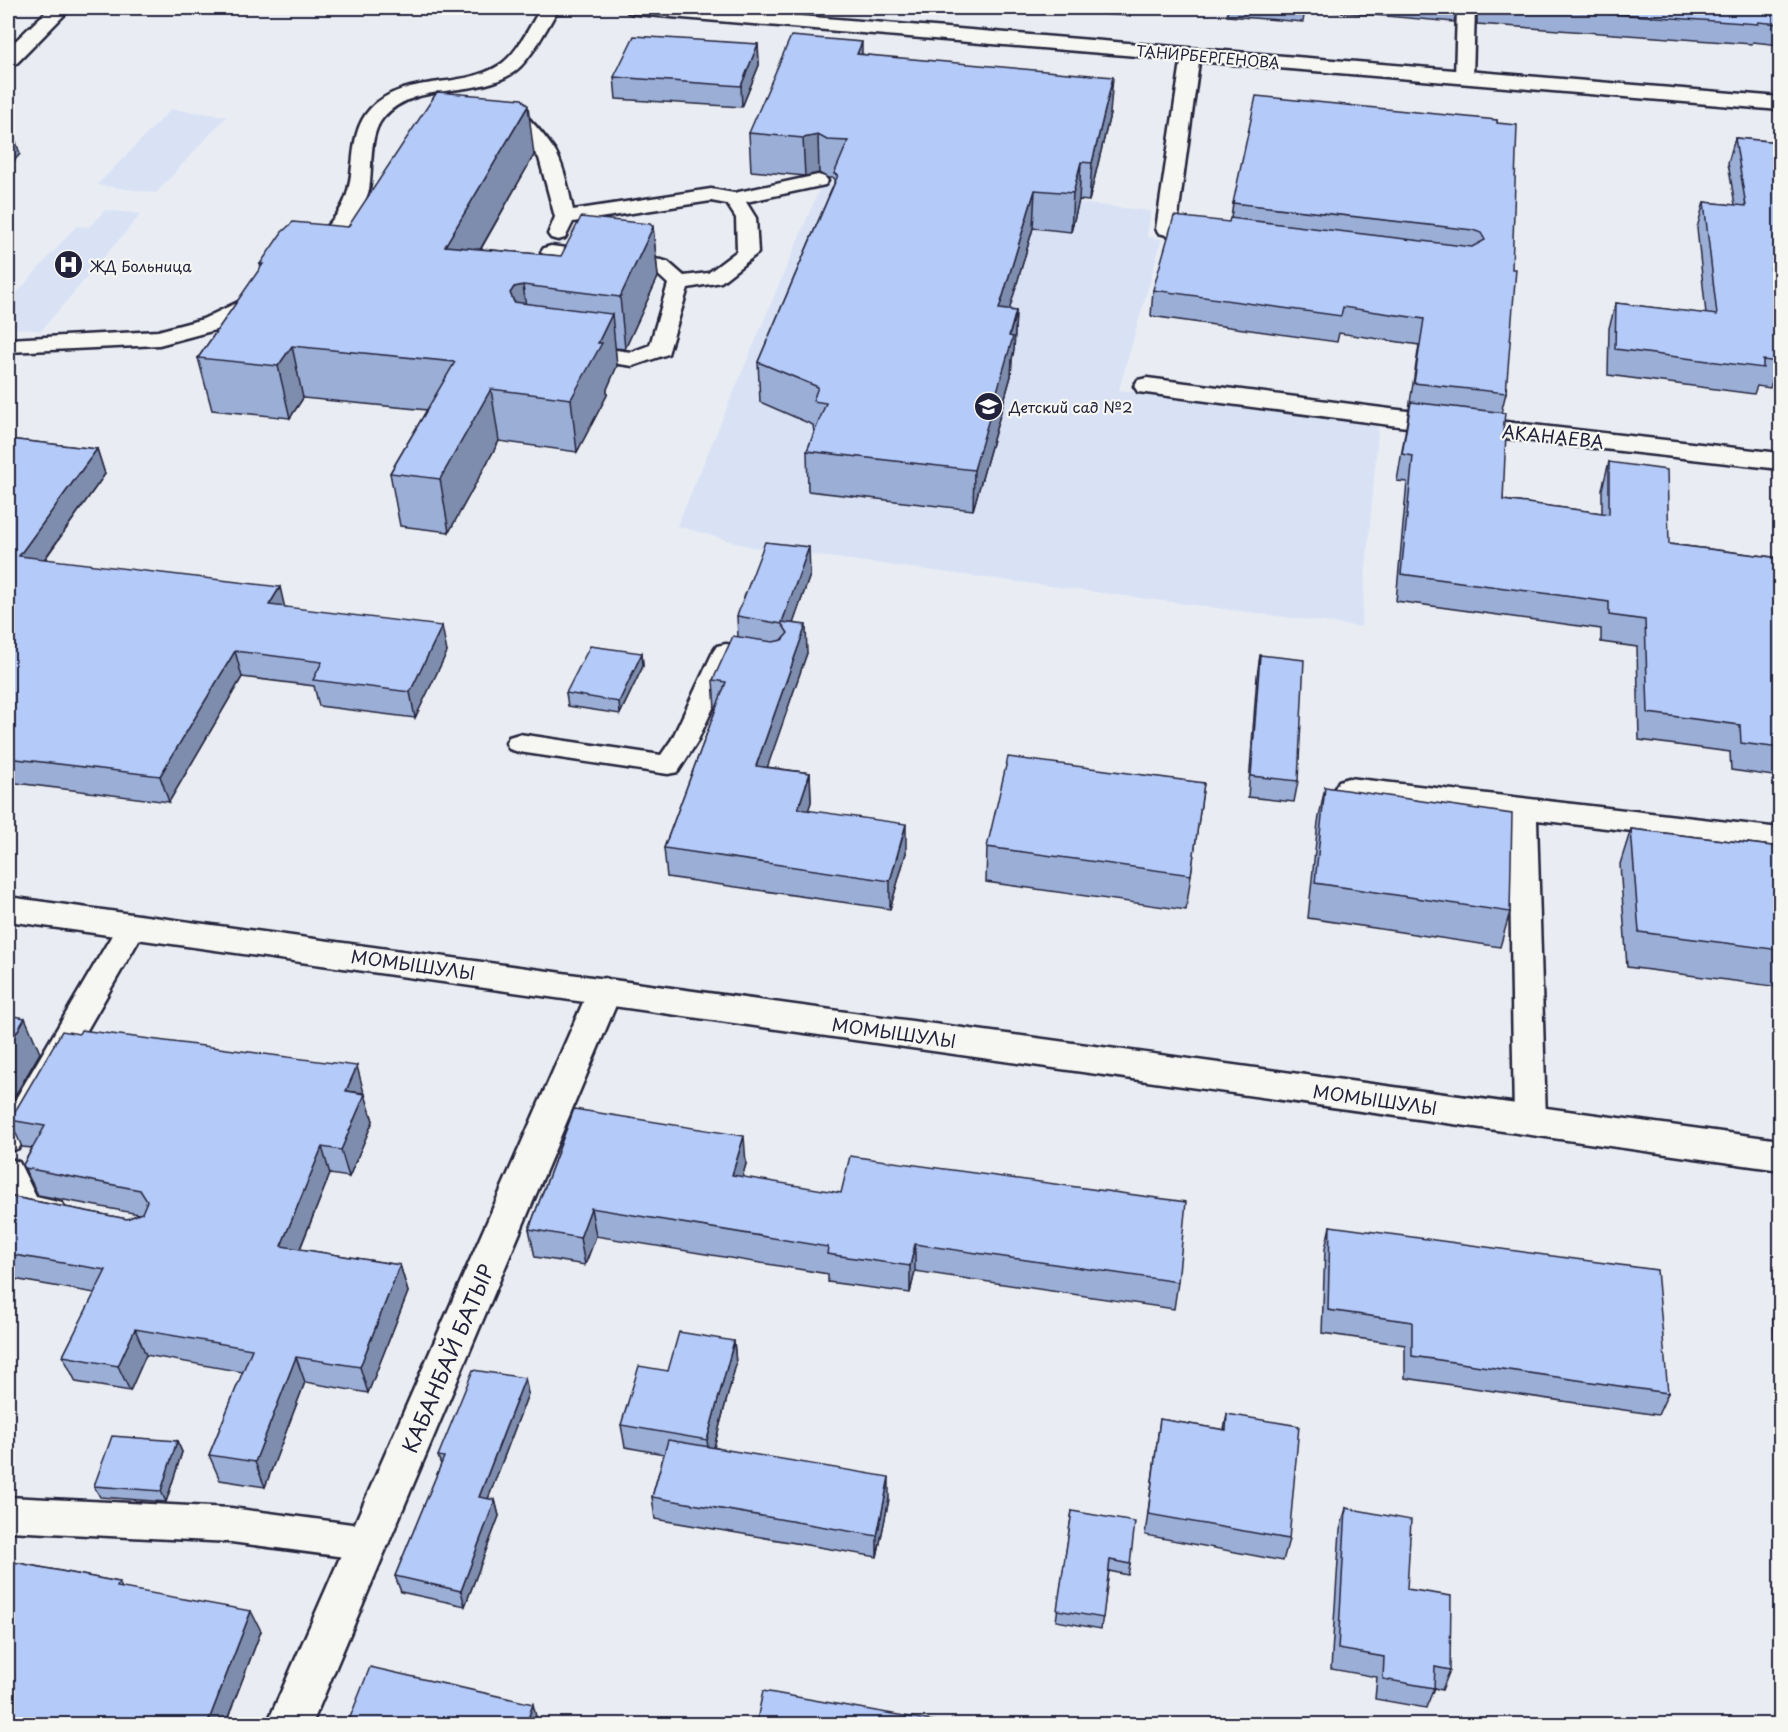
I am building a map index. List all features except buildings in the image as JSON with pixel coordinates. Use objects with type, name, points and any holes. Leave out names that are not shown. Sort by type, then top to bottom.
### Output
[{"type":"street","points":[[8,59],[62,8]]},
{"type":"street","name":"ТАНИРБЕРГЕНОВА","points":[[635,8],[1780,104]]},
{"type":"street","name":"АКАНАЕВА","points":[[1147,386],[1390,417],[1780,461]]},
{"type":"street","name":"МОМЫШУЛЫ","points":[[8,909],[1780,1155]]},
{"type":"street","name":"КАБАНБАЙ БАТЫР","points":[[289,1725],[605,992]]},
{"type":"lane","points":[[298,263],[344,222],[356,199],[368,130],[376,114],[420,88],[479,82],[507,69],[550,8]]},
{"type":"lane","points":[[1464,78],[1466,8]]},
{"type":"lane","points":[[1191,55],[1166,229],[1224,236]]},
{"type":"lane","points":[[479,82],[521,122],[549,157],[565,217],[547,262],[661,266],[679,283]]},
{"type":"lane","points":[[565,217],[711,195],[734,199],[818,181]]},
{"type":"lane","points":[[679,283],[714,278],[748,253],[746,218],[734,199]]},
{"type":"lane","points":[[553,349],[633,359],[660,349],[679,283]]},
{"type":"lane","points":[[8,346],[159,338],[211,324],[263,296],[272,288]]},
{"type":"lane","points":[[519,743],[668,765],[684,742],[726,652],[755,657]]},
{"type":"lane","points":[[1349,788],[1780,838]]},
{"type":"lane","points":[[1522,808],[1530,1120]]},
{"type":"lane","points":[[8,1139],[132,926]]},
{"type":"lane","points":[[8,1171],[25,1209],[82,1219]]},
{"type":"lane","points":[[8,1514],[231,1525],[367,1542]]},
{"type":"shaded area","points":[[171,109],[227,116],[156,193],[97,185]]},
{"type":"shaded area","name":"Детский сад №2","points":[[867,179],[1151,211],[1147,237],[1162,239],[1119,390],[1379,422],[1361,627],[751,547],[677,526],[821,185]]},
{"type":"shaded area","name":"ЖД Больница","points":[[105,210],[141,214],[41,331],[8,327],[8,303],[76,226],[89,227]]},
{"type":"place","name":"ЖД Больница","points":[[69,265]]},
{"type":"place","name":"Детский сад №2","points":[[988,406]]}]
